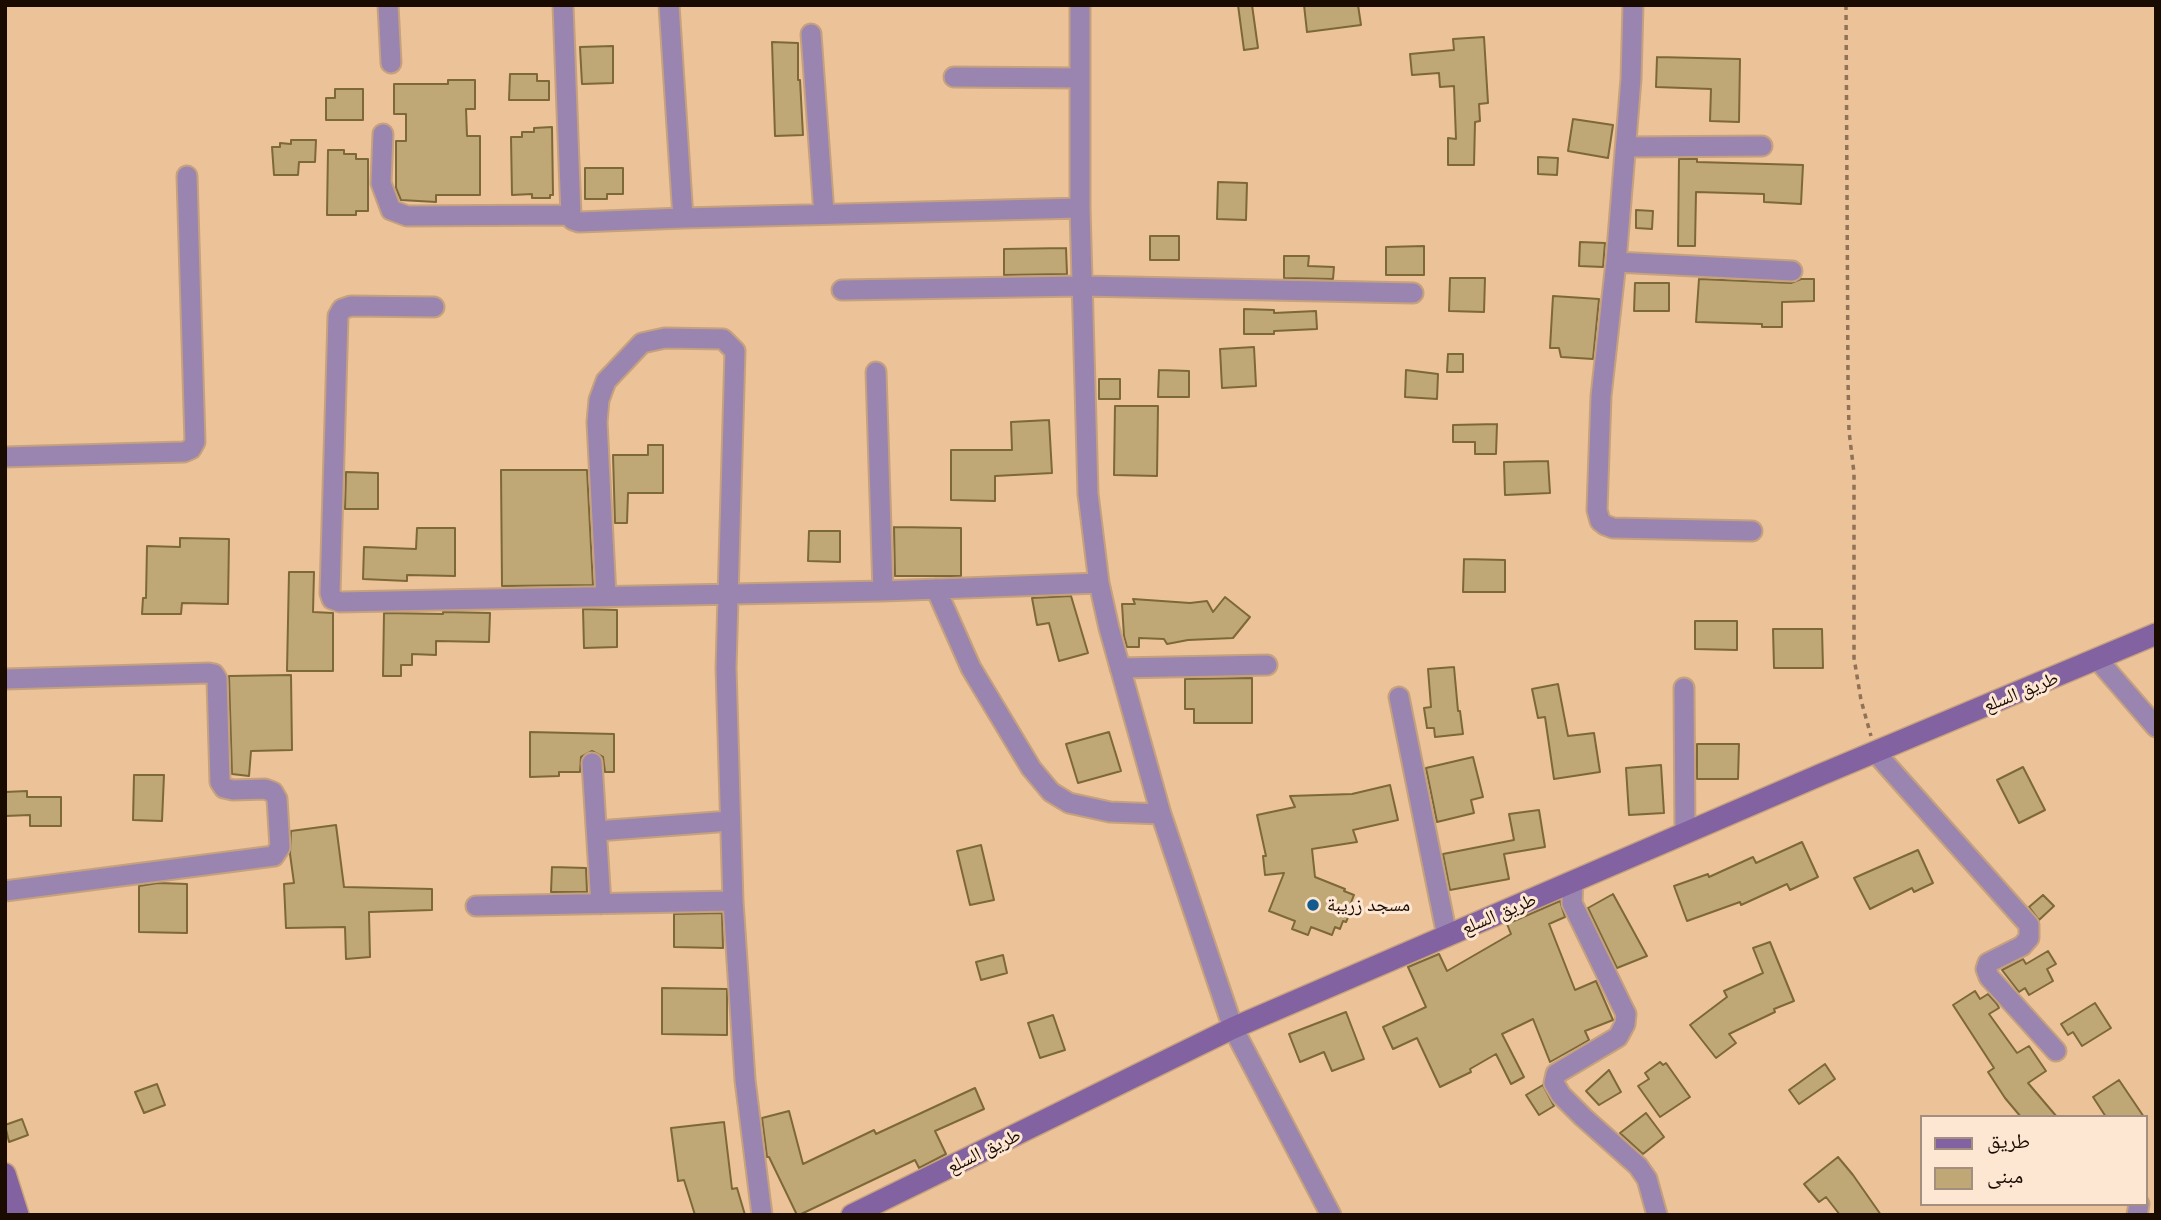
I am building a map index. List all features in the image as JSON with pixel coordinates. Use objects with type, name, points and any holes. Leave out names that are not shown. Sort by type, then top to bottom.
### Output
[{"type":"street","points":[[388,5],[391,63]]},
{"type":"street","points":[[563,5],[573,220],[579,222],[1080,208]]},
{"type":"street","points":[[669,5],[683,218]]},
{"type":"street","points":[[1080,5],[1080,208],[1088,494],[1099,583],[1161,814],[1233,1028],[1331,1215]]},
{"type":"street","points":[[1633,5],[1626,147],[1601,396],[1596,499],[1600,520],[1605,526],[1613,528],[1752,531]]},
{"type":"street","points":[[811,34],[824,214]]},
{"type":"street","points":[[954,77],[1080,78]]},
{"type":"street","points":[[383,134],[381,183],[391,210],[407,216],[571,215]]},
{"type":"street","points":[[1626,147],[1762,146]]},
{"type":"street","points":[[5,457],[184,452],[191,449],[195,442],[187,176]]},
{"type":"street","points":[[1616,262],[1791,271]]},
{"type":"street","points":[[842,290],[1082,286],[1413,293]]},
{"type":"street","points":[[434,307],[351,306],[342,309],[338,316],[330,593],[332,598],[340,601],[883,591],[1099,583]]},
{"type":"street","points":[[606,596],[597,422],[599,400],[606,381],[642,343],[665,338],[723,339],[735,351],[726,668],[733,901],[745,1080],[762,1215]]},
{"type":"street","points":[[876,372],[883,591]]},
{"type":"street","points":[[936,589],[971,668],[1031,768],[1051,792],[1069,803],[1110,812],[1161,814]]},
{"type":"street","name":"طريق السلع","points":[[852,1215],[1233,1028],[2156,634]]},
{"type":"street","points":[[2098,660],[2156,727]]},
{"type":"street","points":[[1120,668],[1267,665]]},
{"type":"street","points":[[5,679],[214,674],[217,679],[220,782],[225,788],[233,790],[265,789],[273,792],[278,799],[280,847],[274,856],[5,891]]},
{"type":"street","points":[[1684,688],[1685,833]]},
{"type":"street","points":[[1399,697],[1447,936]]},
{"type":"street","points":[[1875,752],[2029,925],[2029,938],[2022,946],[1988,964],[1986,970],[1989,977],[2056,1051]]},
{"type":"street","points":[[592,763],[601,904]]},
{"type":"street","points":[[597,831],[730,821]]},
{"type":"street","points":[[1573,882],[1572,904],[1626,1014],[1625,1024],[1618,1037],[1556,1074],[1554,1083],[1561,1095],[1583,1117],[1638,1166],[1647,1179],[1657,1215]]},
{"type":"street","points":[[476,906],[733,901]]},
{"type":"street","points":[[5,1174],[18,1215]]},
{"type":"path","points":[[1846,5],[1849,405],[1854,473],[1854,658],[1861,700],[1875,752]]},
{"type":"building","points":[[1238,5],[1252,5],[1258,48],[1244,50]]},
{"type":"building","points":[[1304,5],[1358,5],[1361,25],[1307,32]]},
{"type":"building","points":[[1484,37],[1488,103],[1479,104],[1480,121],[1475,122],[1474,165],[1448,165],[1448,138],[1456,139],[1454,86],[1440,87],[1439,73],[1412,75],[1410,54],[1454,50],[1453,39]]},
{"type":"building","points":[[772,42],[798,43],[803,135],[775,136]]},
{"type":"building","points":[[613,46],[613,83],[582,84],[580,47]]},
{"type":"building","points":[[1657,57],[1740,59],[1739,122],[1710,121],[1711,89],[1656,87]]},
{"type":"building","points":[[510,74],[537,74],[537,81],[549,81],[549,100],[509,100]]},
{"type":"building","points":[[448,80],[475,80],[475,109],[466,109],[467,136],[480,136],[480,195],[436,195],[436,202],[401,200],[396,188],[396,141],[406,141],[406,114],[394,114],[394,84],[448,84]]},
{"type":"building","points":[[335,89],[363,89],[363,120],[326,120],[326,98],[335,98]]},
{"type":"building","points":[[1573,119],[1613,125],[1608,158],[1568,151]]},
{"type":"building","points":[[552,127],[553,195],[550,195],[550,198],[532,198],[532,194],[512,195],[511,137],[522,137],[522,132],[534,132],[534,128]]},
{"type":"building","points":[[291,140],[316,140],[315,162],[299,162],[298,175],[274,175],[272,147],[280,147],[280,143],[291,144]]},
{"type":"building","points":[[328,150],[344,150],[344,154],[356,154],[356,159],[368,159],[368,211],[356,211],[356,215],[327,215]]},
{"type":"building","points":[[1538,157],[1558,158],[1557,175],[1538,174]]},
{"type":"building","points":[[1679,159],[1697,159],[1697,162],[1803,165],[1801,204],[1764,202],[1764,194],[1696,192],[1695,246],[1678,246]]},
{"type":"building","points":[[585,168],[623,168],[623,194],[607,194],[607,199],[585,199]]},
{"type":"building","points":[[1218,182],[1247,183],[1246,220],[1217,219]]},
{"type":"building","points":[[1636,210],[1653,211],[1652,229],[1636,228]]},
{"type":"building","points":[[1150,236],[1179,236],[1179,260],[1150,260]]},
{"type":"building","points":[[1580,242],[1605,243],[1603,267],[1579,266]]},
{"type":"building","points":[[1424,246],[1424,275],[1386,275],[1386,247]]},
{"type":"building","points":[[1066,248],[1067,274],[1004,275],[1004,249]]},
{"type":"building","points":[[1284,256],[1309,256],[1308,266],[1334,267],[1333,279],[1284,278]]},
{"type":"building","points":[[1450,278],[1485,278],[1484,312],[1449,311]]},
{"type":"building","points":[[1699,279],[1791,283],[1801,279],[1814,279],[1814,301],[1782,302],[1782,327],[1696,322]]},
{"type":"building","points":[[1635,283],[1669,283],[1669,311],[1634,311]]},
{"type":"building","points":[[1553,296],[1599,299],[1593,359],[1561,357],[1559,348],[1550,348]]},
{"type":"building","points":[[1244,309],[1274,310],[1274,313],[1316,311],[1317,329],[1244,334]]},
{"type":"building","points":[[1254,347],[1256,386],[1222,388],[1220,349]]},
{"type":"building","points":[[1448,354],[1463,354],[1463,372],[1447,372]]},
{"type":"building","points":[[1159,370],[1189,371],[1189,397],[1158,397]]},
{"type":"building","points":[[1406,370],[1438,374],[1437,399],[1405,397]]},
{"type":"building","points":[[1099,379],[1120,379],[1120,399],[1099,399]]},
{"type":"building","points":[[1115,406],[1158,406],[1157,476],[1114,475]]},
{"type":"building","points":[[1049,420],[1052,473],[995,476],[995,501],[951,500],[951,450],[1012,450],[1011,422]]},
{"type":"building","points":[[1497,424],[1496,454],[1475,454],[1475,442],[1453,442],[1453,425]]},
{"type":"building","points":[[648,445],[663,445],[663,493],[628,493],[627,523],[615,523],[613,455],[648,455]]},
{"type":"building","points":[[1548,461],[1550,493],[1505,495],[1504,462]]},
{"type":"building","points":[[501,470],[587,470],[593,585],[502,586]]},
{"type":"building","points":[[346,472],[378,473],[378,509],[345,509]]},
{"type":"building","points":[[894,527],[961,528],[961,576],[895,576]]},
{"type":"building","points":[[417,528],[455,528],[455,576],[407,575],[407,581],[363,579],[364,547],[416,549]]},
{"type":"building","points":[[809,531],[840,531],[840,562],[808,561]]},
{"type":"building","points":[[180,538],[229,539],[228,604],[182,603],[181,614],[142,614],[143,598],[146,598],[147,546],[180,547]]},
{"type":"building","points":[[1464,559],[1505,560],[1505,592],[1463,592]]},
{"type":"building","points":[[289,572],[314,572],[313,612],[333,613],[333,671],[287,671]]},
{"type":"building","points":[[1071,596],[1088,653],[1059,661],[1049,623],[1037,625],[1032,598]]},
{"type":"building","points":[[1225,597],[1250,617],[1233,638],[1167,644],[1164,639],[1139,638],[1139,647],[1127,647],[1122,604],[1135,604],[1133,599],[1190,603],[1207,601],[1213,612]]},
{"type":"building","points":[[583,609],[617,610],[617,647],[584,648]]},
{"type":"building","points":[[384,613],[490,613],[489,642],[436,641],[436,655],[412,654],[412,665],[401,665],[401,676],[383,676]]},
{"type":"building","points":[[1695,621],[1737,621],[1737,650],[1695,649]]},
{"type":"building","points":[[1773,629],[1822,629],[1823,668],[1774,668]]},
{"type":"building","points":[[1454,667],[1463,734],[1435,737],[1434,728],[1427,728],[1424,708],[1431,707],[1428,669]]},
{"type":"building","points":[[291,675],[292,750],[251,751],[249,776],[232,774],[229,676]]},
{"type":"building","points":[[1252,678],[1252,723],[1194,723],[1194,709],[1185,709],[1185,679]]},
{"type":"building","points":[[1558,684],[1568,736],[1594,733],[1600,772],[1554,779],[1545,717],[1538,718],[1532,689]]},
{"type":"building","points":[[530,732],[614,734],[614,772],[605,772],[603,757],[592,751],[581,757],[580,772],[530,777]]},
{"type":"building","points":[[1109,732],[1121,771],[1078,783],[1066,744]]},
{"type":"building","points":[[1697,744],[1739,744],[1738,779],[1697,779]]},
{"type":"building","points":[[1473,757],[1483,797],[1471,800],[1474,813],[1437,822],[1426,768]]},
{"type":"building","points":[[1661,765],[1664,813],[1629,815],[1626,768]]},
{"type":"building","points":[[2023,767],[2045,810],[2019,823],[1997,780]]},
{"type":"building","points":[[134,775],[164,775],[162,821],[133,820]]},
{"type":"building","points":[[1390,785],[1398,820],[1353,830],[1357,842],[1312,849],[1315,877],[1354,895],[1350,905],[1353,906],[1340,929],[1335,927],[1332,935],[1311,927],[1308,935],[1292,929],[1295,921],[1269,911],[1284,873],[1265,875],[1263,856],[1266,856],[1257,815],[1295,807],[1290,796],[1352,794]]},
{"type":"building","points":[[27,791],[27,797],[61,797],[61,826],[30,826],[30,815],[5,816],[5,792]]},
{"type":"building","points":[[1539,810],[1545,847],[1504,854],[1509,879],[1450,890],[1443,854],[1514,840],[1509,814]]},
{"type":"building","points":[[336,825],[344,887],[432,889],[432,910],[369,912],[370,957],[346,959],[345,927],[286,928],[284,884],[294,883],[290,854],[291,831]]},
{"type":"building","points":[[1802,842],[1818,877],[1790,890],[1787,884],[1741,905],[1740,902],[1687,921],[1674,886],[1708,874],[1709,877],[1753,857],[1756,863]]},
{"type":"building","points":[[981,845],[994,900],[970,905],[957,851]]},
{"type":"building","points":[[1918,850],[1933,883],[1914,892],[1912,888],[1870,909],[1854,878]]},
{"type":"building","points":[[552,867],[586,868],[587,892],[551,892]]},
{"type":"building","points":[[158,883],[187,884],[187,933],[139,932],[139,886]]},
{"type":"building","points":[[1613,894],[1647,956],[1617,968],[1588,908]]},
{"type":"building","points":[[2043,895],[2054,906],[2039,920],[2029,907]]},
{"type":"building","points":[[1560,901],[1565,917],[1549,924],[1575,990],[1596,981],[1613,1020],[1585,1031],[1589,1040],[1550,1062],[1533,1019],[1502,1034],[1524,1077],[1511,1084],[1496,1054],[1470,1069],[1471,1072],[1440,1087],[1417,1038],[1393,1049],[1383,1027],[1426,1007],[1408,967],[1439,954],[1447,971],[1511,934],[1507,924]]},
{"type":"building","points":[[722,913],[723,948],[674,947],[674,914]]},
{"type":"building","points":[[1770,942],[1794,1001],[1729,1034],[1736,1043],[1716,1058],[1690,1025],[1727,997],[1724,991],[1763,973],[1753,948]]},
{"type":"building","points":[[2048,951],[2056,964],[2047,969],[2053,981],[2029,995],[2025,988],[2019,992],[2002,970],[2023,959],[2026,964]]},
{"type":"building","points":[[1003,955],[1007,973],[981,980],[976,962]]},
{"type":"building","points":[[662,988],[727,989],[727,1035],[662,1034]]},
{"type":"building","points":[[1975,991],[1980,999],[1988,994],[1999,1008],[1989,1014],[2017,1053],[2029,1046],[2046,1071],[2028,1083],[2055,1115],[2019,1115],[1988,1072],[1994,1068],[1953,1005]]},
{"type":"building","points":[[2095,1003],[2111,1028],[2082,1046],[2073,1032],[2068,1035],[2061,1024]]},
{"type":"building","points":[[1346,1012],[1364,1059],[1332,1071],[1324,1052],[1300,1062],[1289,1034]]},
{"type":"building","points":[[1053,1015],[1065,1050],[1040,1058],[1028,1023]]},
{"type":"building","points":[[1660,1062],[1663,1065],[1666,1063],[1690,1097],[1660,1117],[1638,1086],[1649,1079],[1645,1073]]},
{"type":"building","points":[[1825,1064],[1835,1079],[1799,1104],[1789,1090]]},
{"type":"building","points":[[1609,1070],[1621,1092],[1599,1105],[1586,1091]]},
{"type":"building","points":[[2119,1080],[2143,1115],[2105,1115],[2093,1097]]},
{"type":"building","points":[[157,1084],[165,1105],[144,1113],[135,1092]]},
{"type":"building","points":[[1543,1085],[1554,1106],[1539,1115],[1526,1095]]},
{"type":"building","points":[[975,1088],[984,1109],[935,1131],[946,1154],[919,1168],[915,1160],[799,1215],[767,1157],[762,1118],[789,1111],[803,1164],[874,1130],[876,1134]]},
{"type":"building","points":[[1646,1113],[1664,1137],[1643,1154],[1620,1133]]},
{"type":"building","points":[[22,1119],[28,1135],[9,1142],[5,1125]]},
{"type":"building","points":[[724,1122],[732,1189],[737,1188],[745,1215],[695,1215],[684,1180],[678,1181],[671,1128]]},
{"type":"building","points":[[1838,1157],[1881,1215],[1840,1215],[1826,1197],[1819,1202],[1804,1184]]},
{"type":"place","name":"مسجد زريبة","points":[[1313,905]]}]
